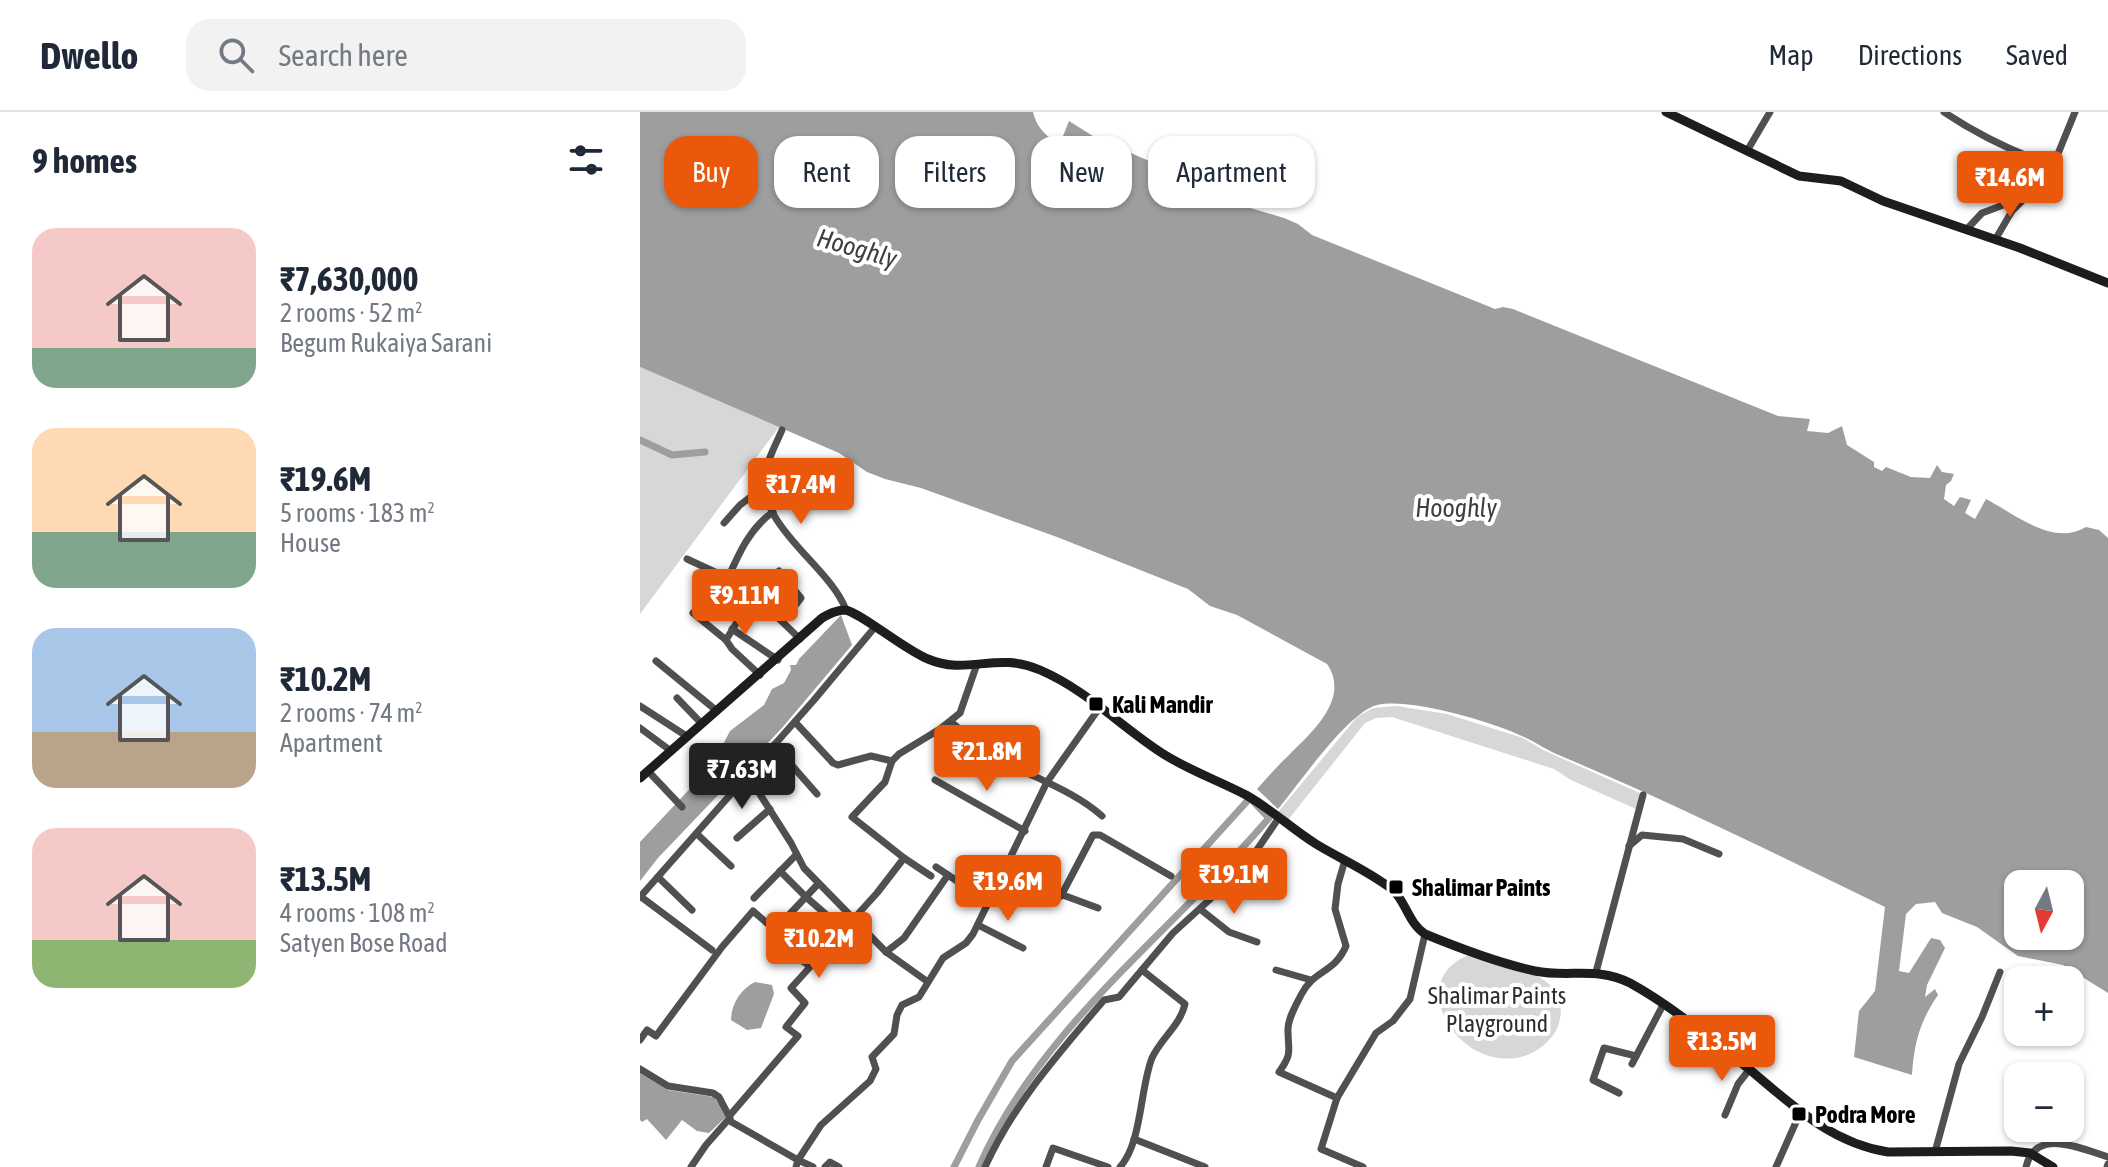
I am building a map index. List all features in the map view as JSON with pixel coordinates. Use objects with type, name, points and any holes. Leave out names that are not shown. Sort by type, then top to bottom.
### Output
[{"type":"main road","points":[[1666,112],[1799,176],[1841,181],[1883,201],[2108,283]]},
{"type":"main road","points":[[644,775],[830,613],[846,610],[909,651],[934,662],[961,666],[1002,661],[1027,665],[1061,680],[1177,762],[1244,794],[1398,895],[1414,924],[1425,934],[1537,972],[1596,972],[1632,984],[1822,1128],[1868,1149],[1888,1152],[2030,1153],[2053,1167]]},
{"type":"street","points":[[1747,151],[1770,112]]},
{"type":"street","points":[[1944,112],[1970,130],[2053,166]]},
{"type":"street","points":[[1995,240],[2008,215],[2053,166],[2075,112]]},
{"type":"street","points":[[1966,230],[1982,213],[2027,196]]},
{"type":"street","points":[[782,430],[766,469],[765,486],[773,512],[784,530],[840,594],[846,610]]},
{"type":"street","points":[[724,523],[740,505],[765,486]]},
{"type":"street","points":[[728,578],[745,543],[759,523],[773,512]]},
{"type":"street","points":[[687,559],[728,578],[783,621],[800,639]]},
{"type":"street","points":[[779,571],[801,598],[783,621]]},
{"type":"street","points":[[726,640],[753,596]]},
{"type":"street","points":[[693,613],[726,640],[760,675]]},
{"type":"street","points":[[712,950],[640,897],[875,627]]},
{"type":"street","points":[[732,629],[778,660]]},
{"type":"street","points":[[656,661],[717,711]]},
{"type":"street","points":[[931,876],[852,817],[885,782],[892,761],[899,754],[951,722],[960,713],[977,664]]},
{"type":"street","points":[[677,698],[702,724]]},
{"type":"street","points":[[640,706],[688,737]]},
{"type":"street","points":[[797,1164],[821,1125],[875,1074],[872,1057],[894,1034],[902,1005],[919,997],[943,958],[966,943],[978,925],[1047,782],[1100,707]]},
{"type":"street","points":[[795,722],[833,763],[838,765],[871,756],[892,761]]},
{"type":"street","points":[[951,722],[975,743],[1007,763],[1047,782],[1102,816]]},
{"type":"street","points":[[640,728],[671,751]]},
{"type":"street","points":[[774,745],[817,794]]},
{"type":"street","points":[[747,774],[804,868],[886,952],[928,982]]},
{"type":"street","points":[[644,775],[682,807]]},
{"type":"street","points":[[935,780],[1025,831]]},
{"type":"street","points":[[1596,972],[1643,795]]},
{"type":"street","points":[[737,838],[770,809]]},
{"type":"street","points":[[985,1167],[1003,1132],[1041,1073],[1104,1000],[1119,997],[1173,933],[1248,863],[1276,817]]},
{"type":"street","points":[[697,834],[731,866]]},
{"type":"street","points":[[1061,896],[1093,835],[1100,835],[1171,876]]},
{"type":"street","points":[[1629,846],[1642,835],[1683,839],[1719,854]]},
{"type":"street","points":[[754,898],[796,855]]},
{"type":"street","points":[[691,1167],[798,1036],[786,1027],[805,1003],[791,988],[877,893],[904,858]]},
{"type":"street","points":[[1337,1098],[1279,1072],[1289,1056],[1287,1030],[1303,991],[1322,971],[1332,968],[1346,946],[1335,909],[1345,860]]},
{"type":"street","points":[[936,867],[990,903]]},
{"type":"street","points":[[780,871],[862,946]]},
{"type":"street","points":[[1003,873],[1098,908]]},
{"type":"street","points":[[886,952],[904,938],[948,875]]},
{"type":"street","points":[[658,877],[692,910]]},
{"type":"street","points":[[810,966],[772,940],[771,934],[818,884]]},
{"type":"street","points":[[1200,909],[1229,932],[1257,942]]},
{"type":"street","points":[[640,1040],[647,1030],[656,1036],[722,947],[753,911],[775,930]]},
{"type":"street","points":[[978,925],[1023,948]]},
{"type":"street","points":[[1363,1167],[1321,1149],[1337,1098],[1376,1033],[1393,1021],[1410,999],[1425,934]]},
{"type":"street","points":[[1120,1167],[1134,1139],[1151,1060],[1182,1017],[1185,1004],[1142,970]]},
{"type":"street","points":[[1276,970],[1311,980]]},
{"type":"street","points":[[1935,1152],[1959,1064],[2000,972]]},
{"type":"street","points":[[1619,1093],[1593,1080],[1604,1048],[1634,1060],[1663,1005]]},
{"type":"street","points":[[640,1069],[668,1086],[713,1093],[719,1097],[730,1117],[797,1164],[813,1167]]},
{"type":"street","points":[[1725,1115],[1738,1084],[1749,1070]]},
{"type":"street","points":[[1776,1167],[1800,1113]]},
{"type":"street","points":[[1134,1139],[1205,1167]]},
{"type":"street","points":[[2026,1167],[2030,1153],[2042,1144],[2057,1143],[2108,1157]]},
{"type":"street","points":[[1046,1167],[1053,1148],[1108,1167]]},
{"type":"street","points":[[1171,1167],[1175,1157]]},
{"type":"street","points":[[825,1167],[830,1162],[839,1167]]},
{"type":"green space","points":[[640,367],[779,427],[640,614]]},
{"type":"green space","points":[[1397,706],[1447,714],[1523,738],[1640,793],[1636,809],[1571,780],[1554,769],[1392,717],[1376,718],[1365,723],[1288,820],[1278,812],[1357,717],[1373,708]]},
{"type":"green space","name":"Shalimar Paints Playground","points":[[1472,954],[1534,974],[1557,994],[1561,1008],[1558,1026],[1552,1037],[1538,1049],[1521,1057],[1498,1058],[1476,1051],[1459,1037],[1446,1020],[1439,1001],[1441,982],[1451,966]]},
{"type":"water","name":"Hooghly","points":[[640,112],[1033,112],[1047,136],[1031,136],[1031,208],[1132,208],[1132,154],[1148,160],[1148,208],[1251,208],[1284,218],[1312,235],[1495,309],[1513,309],[1778,416],[1810,419],[1807,431],[1828,433],[1842,426],[1847,445],[1874,462],[1874,467],[1882,471],[1886,467],[1911,477],[1930,478],[1937,465],[1942,472],[1954,474],[1946,485],[1944,499],[1954,506],[1960,497],[1971,500],[1965,513],[1975,519],[1986,499],[2048,531],[2073,532],[2086,527],[2099,530],[2108,538],[2108,993],[2084,978],[2084,966],[2065,966],[2018,956],[2010,950],[2084,950],[2084,870],[2004,870],[2004,946],[1977,927],[1942,913],[1935,902],[1916,904],[1906,914],[1899,971],[1909,973],[1931,938],[1940,940],[1945,948],[1927,985],[1925,997],[1935,989],[1938,995],[1919,1033],[1912,1075],[1854,1057],[1859,1011],[1875,991],[1885,907],[1524,737],[1473,718],[1430,708],[1392,703],[1365,710],[1338,734],[1278,809],[1257,789],[1325,714],[1334,690],[1333,677],[1327,664],[1237,615],[1210,606],[1188,589],[1057,537],[867,472],[839,453],[640,367]]},
{"type":"water","name":"Hooghly","points":[[1069,121],[1093,136],[1063,136]]},
{"type":"water","points":[[841,615],[852,645],[782,728],[658,858],[640,881],[640,842],[713,764],[730,731],[764,705],[772,689],[784,683],[791,670],[790,665],[796,665]]},
{"type":"water","points":[[755,982],[772,985],[774,994],[761,1028],[747,1030],[731,1020],[731,1014],[738,998]]},
{"type":"water","points":[[640,1073],[668,1090],[714,1097],[728,1115],[709,1133],[697,1131],[682,1120],[666,1140],[647,1119],[640,1120]]},
{"type":"waterway","points":[[640,440],[672,455],[705,452]]},
{"type":"waterway","points":[[954,1167],[1012,1061],[1250,798],[1269,818],[1072,1025],[1036,1069],[1005,1116],[979,1167]]},
{"type":"place","name":"Kali Mandir","points":[[1096,704]]},
{"type":"place","name":"Shalimar Paints","points":[[1396,887]]},
{"type":"place","name":"Podra More","points":[[1799,1114]]}]
